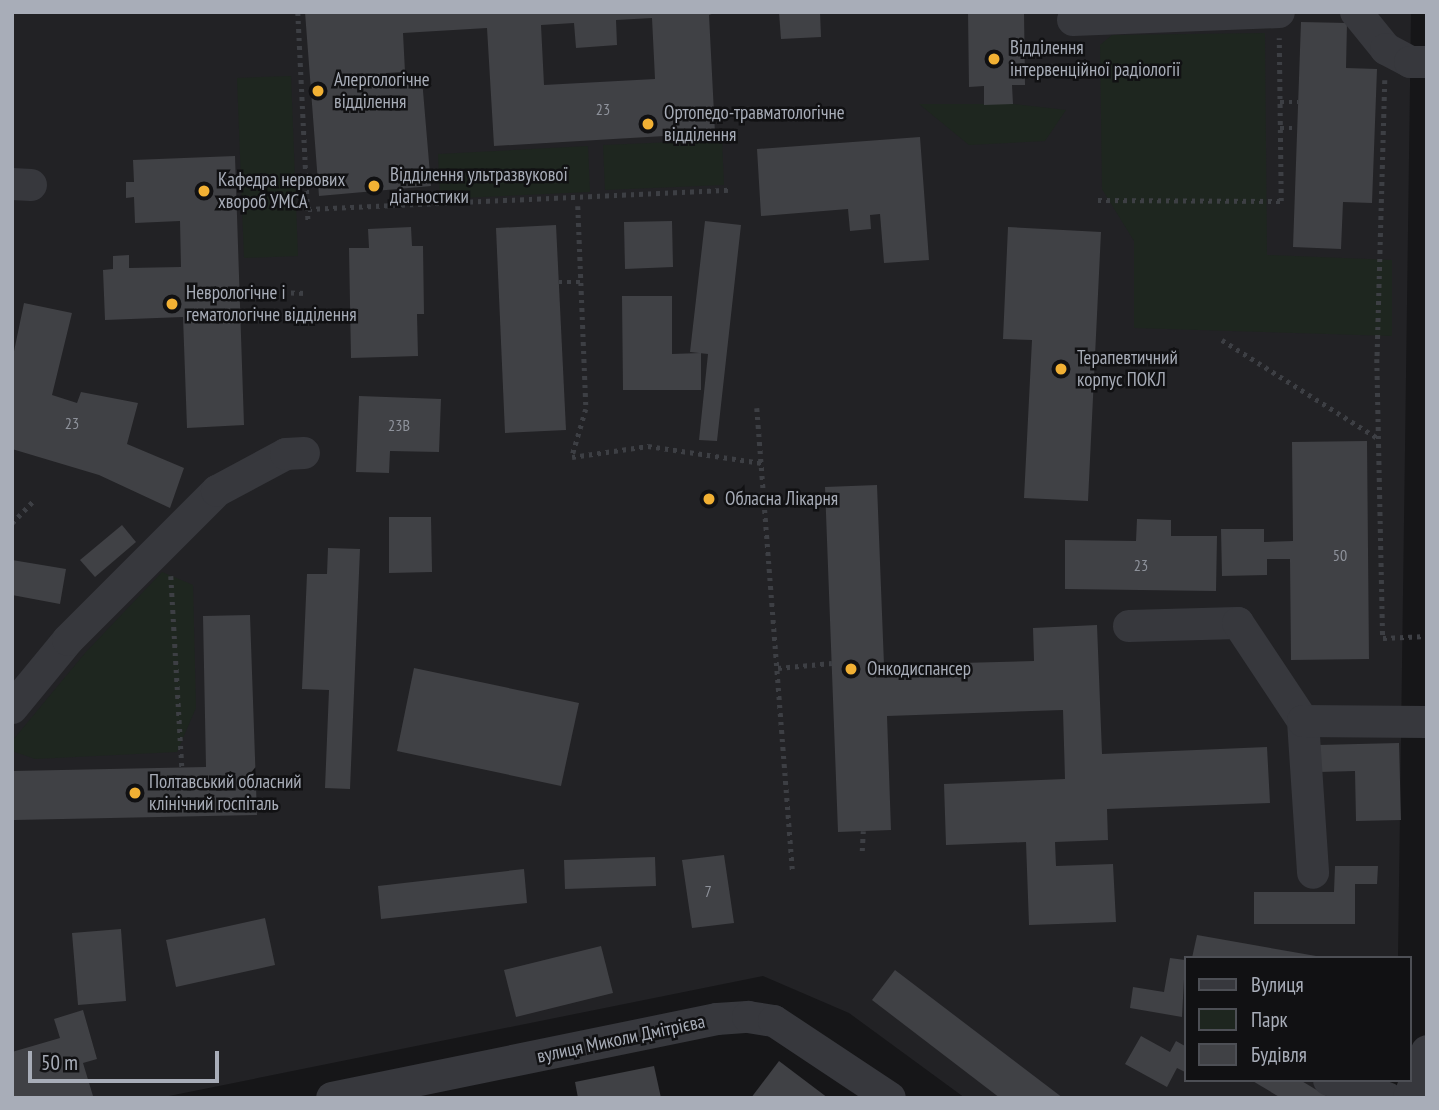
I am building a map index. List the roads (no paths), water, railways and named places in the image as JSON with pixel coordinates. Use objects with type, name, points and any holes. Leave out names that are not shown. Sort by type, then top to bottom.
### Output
[{"type":"street","points":[[1356,12],[1386,49],[1410,62],[1427,62]]},
{"type":"street","points":[[1073,20],[1279,19]]},
{"type":"street","points":[[12,708],[68,640],[217,491],[286,454],[304,453]]},
{"type":"street","points":[[1129,626],[1238,623],[1303,721],[1313,873]]},
{"type":"street","points":[[1303,721],[1427,722]]},
{"type":"street","name":"вулиця Миколи Дмітрієва","points":[[332,1098],[364,1095],[718,1019],[748,1017],[774,1021],[890,1098]]},
{"type":"street","points":[[1409,1098],[1427,1051]]},
{"type":"street","points":[[1335,1082],[1387,1098]]},
{"type":"place","name":"Відділення інтервенційної радіології","points":[[994,59]]},
{"type":"place","name":"Алергологічне відділення","points":[[318,91]]},
{"type":"place","name":"Ортопедо-травматологічне відділення","points":[[648,124]]},
{"type":"place","name":"Відділення ультразвукової діагностики","points":[[374,186]]},
{"type":"place","name":"Кафедра нервових хвороб УМСА","points":[[204,191]]},
{"type":"place","name":"Неврологічне і гематологічне відділення","points":[[172,304]]},
{"type":"place","name":"Терапевтичний корпус ПОКЛ","points":[[1061,369]]},
{"type":"place","name":"Обласна Лікарня","points":[[709,499]]},
{"type":"place","name":"Онкодиспансер","points":[[851,669]]},
{"type":"place","name":"Полтавський обласний клінічний госпіталь","points":[[135,793]]}]
